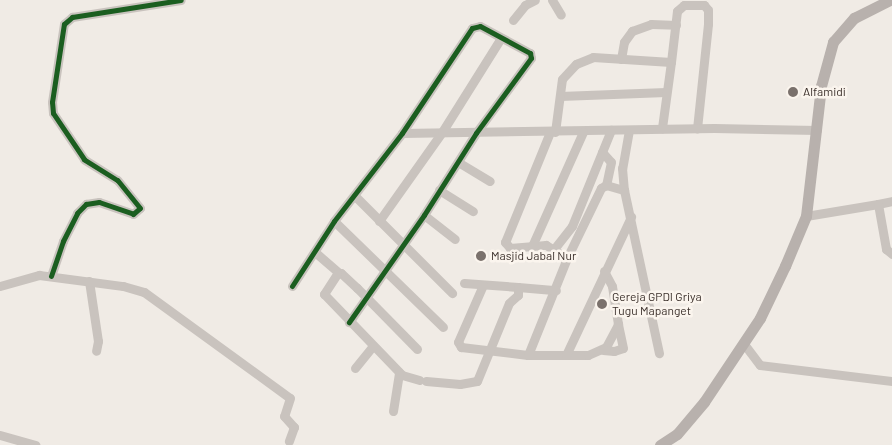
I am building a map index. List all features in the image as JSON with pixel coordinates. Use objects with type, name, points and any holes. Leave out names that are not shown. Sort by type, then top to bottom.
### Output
[{"type":"main road","points":[[660,445],[677,434],[704,402],[744,344],[781,276],[806,216],[821,86],[833,42],[854,18],[890,0]]},
{"type":"street","points":[[51,276],[63,241],[77,213],[86,204],[99,202],[132,214],[140,208],[117,180],[84,159],[53,113],[52,102],[64,24],[72,17],[181,0]]},
{"type":"street","points":[[513,20],[525,5],[535,0]]},
{"type":"street","points":[[552,0],[561,15]]},
{"type":"street","points":[[662,128],[679,8],[707,3],[708,24],[696,128]]},
{"type":"street","points":[[621,58],[624,42],[632,31],[651,24],[676,25]]},
{"type":"street","points":[[292,286],[316,253],[334,221],[356,197],[402,133],[472,28],[480,26],[530,53],[531,58],[349,322]]},
{"type":"street","points":[[380,221],[443,131],[501,38]]},
{"type":"street","points":[[567,258],[546,245],[510,248],[505,242],[552,132],[562,79],[576,64],[593,57],[671,62]]},
{"type":"street","points":[[560,96],[666,92]]},
{"type":"street","points":[[402,133],[443,131],[582,132],[662,128],[817,130]]},
{"type":"street","points":[[554,249],[572,226],[611,130]]},
{"type":"street","points":[[629,130],[622,168],[624,190],[659,353]]},
{"type":"street","points":[[532,246],[582,132]]},
{"type":"street","points":[[602,152],[611,162],[622,168]]},
{"type":"street","points":[[458,162],[490,181]]},
{"type":"street","points":[[528,355],[556,290],[567,258],[601,188],[606,185],[611,162]]},
{"type":"street","points":[[606,185],[624,190]]},
{"type":"street","points":[[439,190],[473,211]]},
{"type":"street","points":[[356,197],[452,292]]},
{"type":"street","points":[[806,216],[892,201]]},
{"type":"street","points":[[878,204],[886,249],[892,254]]},
{"type":"street","points":[[424,215],[454,239]]},
{"type":"street","points":[[566,355],[631,217]]},
{"type":"street","points":[[334,221],[351,240],[386,269],[443,327]]},
{"type":"street","points":[[316,253],[365,297],[417,349]]},
{"type":"street","points":[[483,285],[458,342],[461,347],[528,355],[588,354],[603,350],[614,351],[622,348],[616,302],[610,281],[604,271]]},
{"type":"street","points":[[339,273],[324,294],[399,372],[406,378],[460,384],[477,381],[492,351],[507,307],[518,295],[518,287]]},
{"type":"street","points":[[0,286],[28,277],[51,276],[123,286],[150,295],[223,352],[289,397],[284,417],[294,429],[289,441]]},
{"type":"street","points":[[89,281],[98,341],[96,351]]},
{"type":"street","points":[[464,283],[556,290]]},
{"type":"street","points":[[603,350],[613,339],[618,324]]},
{"type":"street","points":[[744,344],[760,365],[892,381]]},
{"type":"street","points":[[355,368],[373,346]]},
{"type":"street","points":[[394,411],[399,372]]},
{"type":"street","points":[[0,435],[36,445]]},
{"type":"cycle path","points":[[51,276],[63,241],[77,213],[86,204],[99,202],[133,214],[140,208],[117,180],[84,159],[53,113],[52,102],[64,24],[72,17],[181,0]]},
{"type":"cycle path","points":[[292,286],[334,221],[402,133],[472,28],[480,26],[530,53],[531,58],[476,133],[424,215],[349,322]]},
{"type":"place","name":"Alfamidi","points":[[793,92]]},
{"type":"place","name":"Masjid Jabal Nur","points":[[481,256]]},
{"type":"place","name":"Gereja GPDI Griya Tugu Mapanget","points":[[602,304]]}]
